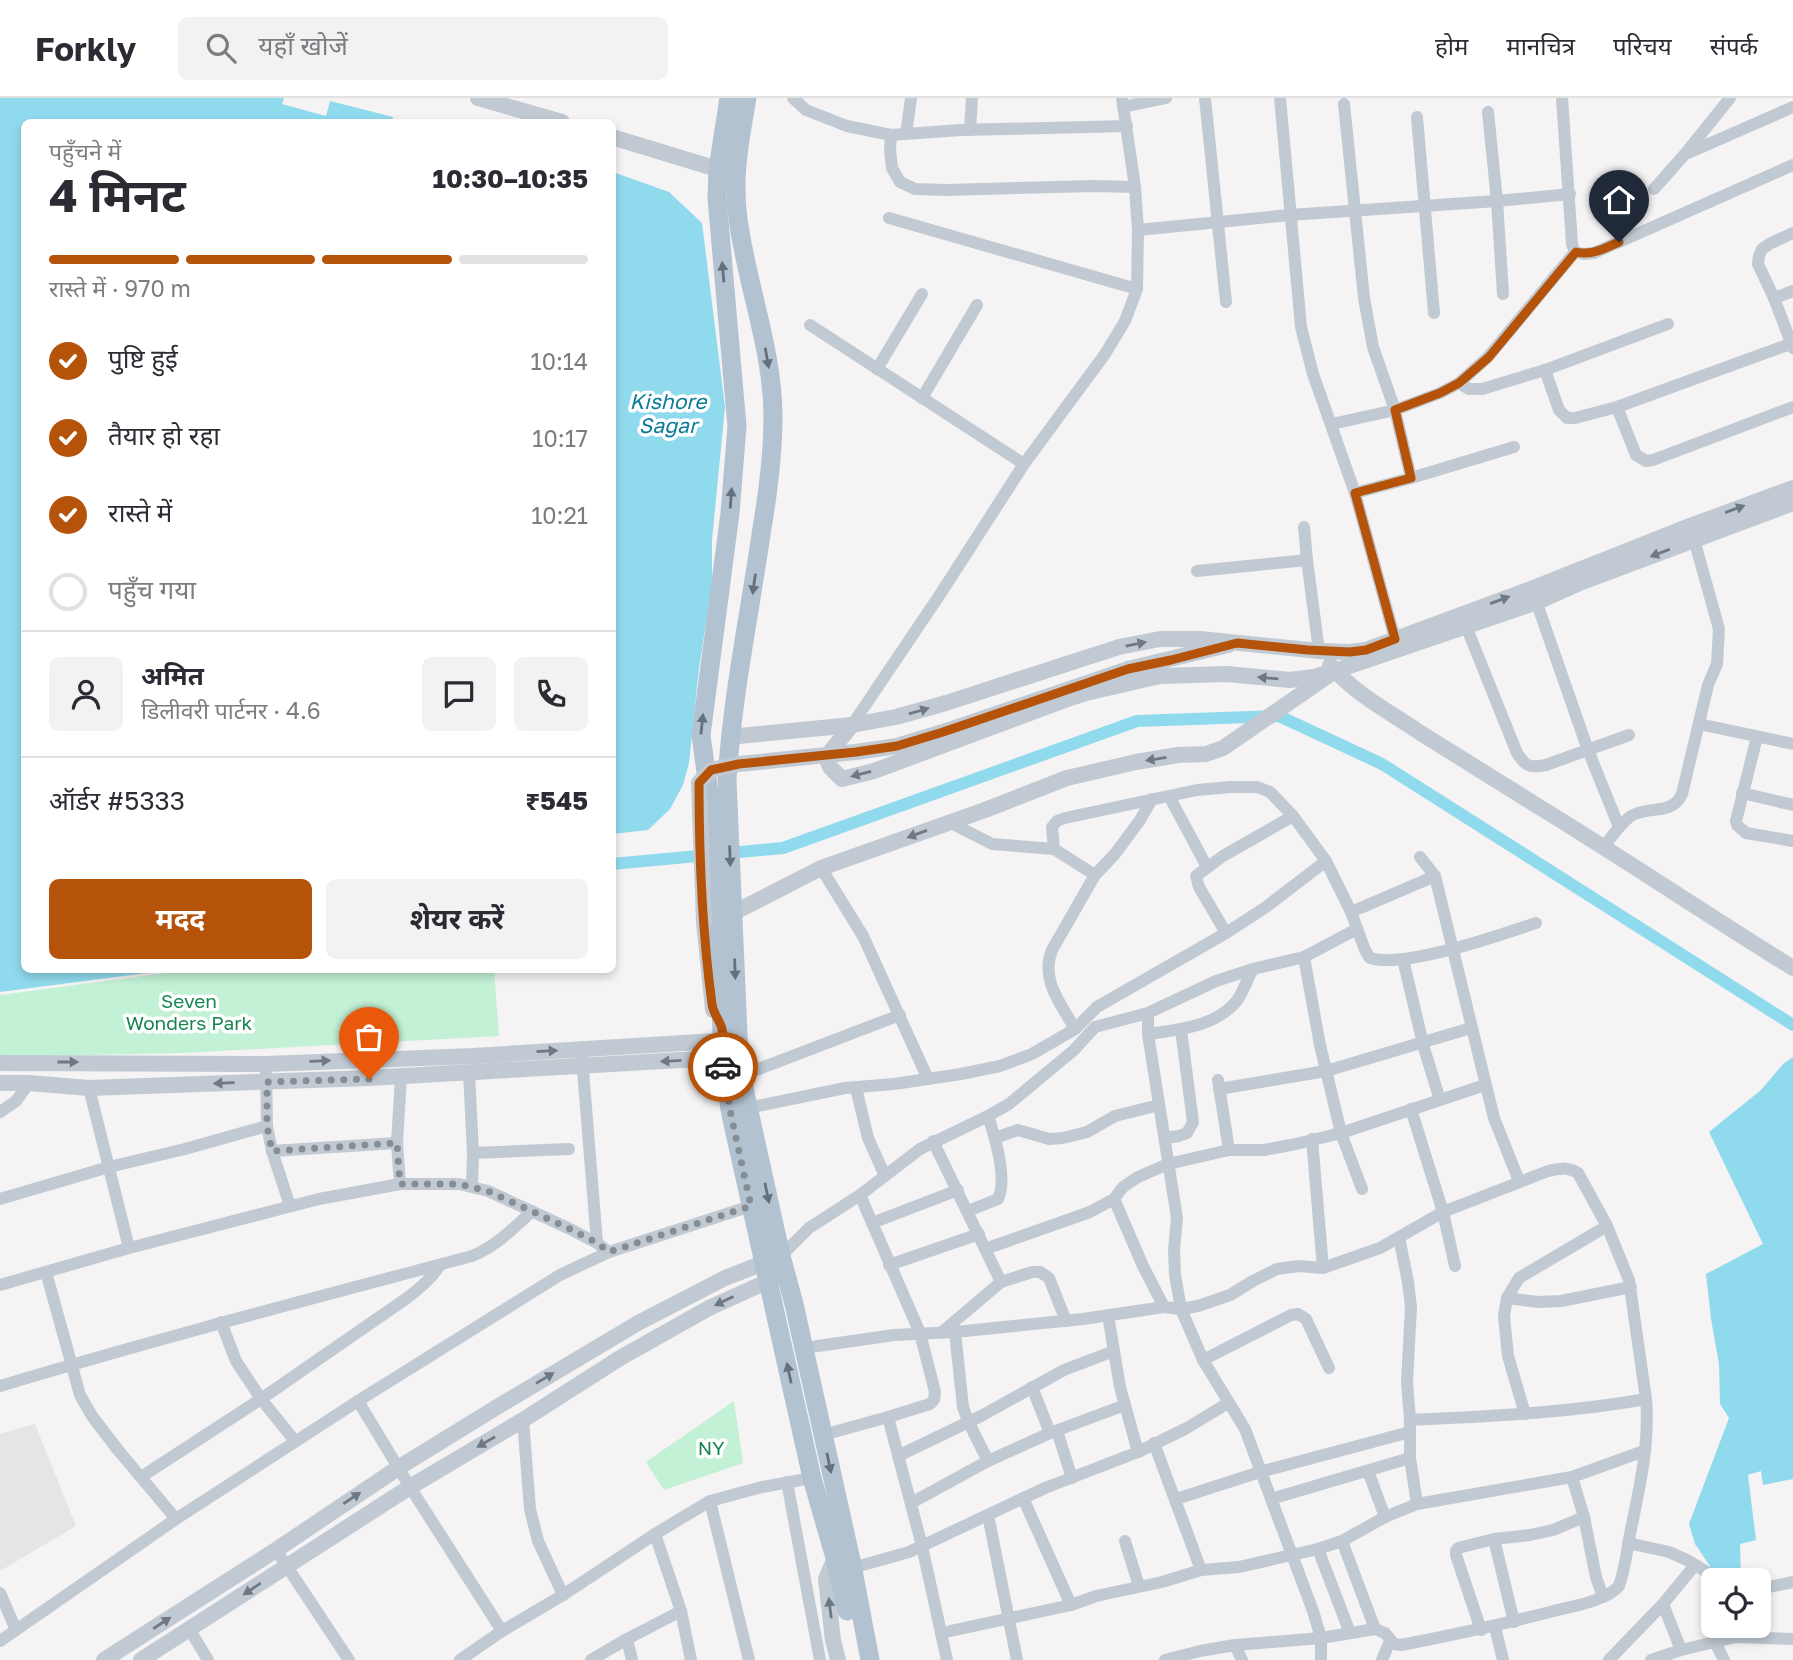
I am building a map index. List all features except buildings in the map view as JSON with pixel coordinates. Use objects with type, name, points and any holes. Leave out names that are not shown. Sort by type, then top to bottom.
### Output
[{"type":"main road","points":[[720,814],[765,511],[773,416],[768,362],[727,172],[729,98]]},
{"type":"main road","points":[[747,98],[727,172],[717,198],[737,426],[730,513],[701,735],[720,814],[727,906],[731,1050],[748,1108],[812,1478],[847,1566]]},
{"type":"main road","points":[[731,1050],[724,1074],[731,1115],[751,1206],[804,1348],[847,1566],[857,1660]]},
{"type":"main road","points":[[850,1598],[870,1660]]},
{"type":"street","points":[[478,98],[552,119]]},
{"type":"street","points":[[793,98],[806,110],[847,126],[891,135],[1127,126]]},
{"type":"street","points":[[906,134],[911,98]]},
{"type":"street","points":[[970,130],[972,98]]},
{"type":"street","points":[[1166,98],[1123,103],[1138,230],[1137,289],[1125,321],[1105,354],[1024,464],[852,725],[826,757],[830,767],[842,779],[874,771],[1086,693],[1160,676],[1227,674],[1290,680],[1314,677],[1466,626],[1534,596]]},
{"type":"street","points":[[1205,98],[1226,302]]},
{"type":"street","points":[[1280,98],[1301,327],[1313,374],[1355,493],[1395,639]]},
{"type":"street","points":[[1562,98],[1572,244],[1576,252],[1594,253],[1793,165]]},
{"type":"street","points":[[1654,189],[1730,98]]},
{"type":"street","points":[[1344,104],[1364,298],[1373,347],[1395,410],[1411,478]]},
{"type":"street","points":[[1685,154],[1793,107]]},
{"type":"street","points":[[1488,112],[1503,294]]},
{"type":"street","points":[[1417,117],[1434,313]]},
{"type":"street","points":[[891,135],[892,168],[900,182],[915,188],[945,190],[1135,187]]},
{"type":"street","points":[[616,138],[727,172]]},
{"type":"street","points":[[1138,230],[1289,215],[1570,194]]},
{"type":"street","points":[[889,218],[1137,289]]},
{"type":"street","points":[[1545,370],[1559,410],[1567,418],[1576,418],[1617,407],[1793,345],[1758,264],[1762,249],[1793,233]]},
{"type":"street","points":[[1332,424],[1395,410],[1459,383],[1489,357],[1576,252]]},
{"type":"street","points":[[1774,298],[1793,291]]},
{"type":"street","points":[[877,369],[922,294]]},
{"type":"street","points":[[922,398],[977,305]]},
{"type":"street","points":[[1459,383],[1469,389],[1482,389],[1545,370],[1668,324]]},
{"type":"street","points":[[810,326],[1024,464]]},
{"type":"street","points":[[1617,407],[1636,455],[1646,461],[1793,407]]},
{"type":"street","points":[[1355,493],[1514,447]]},
{"type":"street","points":[[730,737],[852,725],[896,717],[1119,647],[1160,639],[1200,639],[1319,651],[1366,650],[1583,582],[1793,488]]},
{"type":"street","points":[[1693,533],[1793,503]]},
{"type":"street","points":[[1304,527],[1319,651],[1339,676],[1363,696],[1793,968]]},
{"type":"street","points":[[1604,847],[1632,815],[1664,810],[1679,801],[1682,794],[1709,685],[1717,664],[1720,629],[1693,533]]},
{"type":"street","points":[[1197,571],[1307,561]]},
{"type":"street","points":[[1534,596],[1588,750],[1619,827]]},
{"type":"street","points":[[1466,626],[1523,763],[1533,768],[1546,765],[1629,735]]},
{"type":"street","points":[[731,1050],[712,1008],[704,922],[699,783],[711,770],[739,764],[897,746],[1128,669],[1237,643]]},
{"type":"street","points":[[727,906],[821,868],[1067,778],[1136,762],[1178,755],[1206,754],[1223,748],[1335,670]]},
{"type":"street","points":[[1699,724],[1793,744]]},
{"type":"street","points":[[1756,737],[1737,825],[1741,830],[1793,841]]},
{"type":"street","points":[[1054,849],[1052,827],[1065,818],[1196,790],[1257,788],[1270,792],[1293,816],[1326,861],[1370,958],[1377,961],[1404,959],[1452,949],[1536,923]]},
{"type":"street","points":[[1742,793],[1793,805]]},
{"type":"street","points":[[1169,796],[1207,867]]},
{"type":"street","points":[[1075,1029],[1054,993],[1048,975],[1048,961],[1095,875],[1115,854],[1152,799]]},
{"type":"street","points":[[1226,933],[1196,880],[1198,873],[1293,816]]},
{"type":"street","points":[[949,822],[992,844],[1054,849],[1095,875]]},
{"type":"street","points":[[1420,857],[1435,876],[1494,1118],[1519,1181]]},
{"type":"street","points":[[748,1108],[820,1092],[928,1079],[1000,1066],[1032,1054],[1075,1029],[1097,1007],[1266,907],[1326,861]]},
{"type":"street","points":[[821,868],[863,936],[928,1079]]},
{"type":"street","points":[[1351,912],[1435,876]]},
{"type":"street","points":[[141,1660],[410,1487],[620,1358],[775,1268],[809,1228],[860,1195],[920,1149],[1009,1104],[1074,1050],[1095,1027],[1148,1013],[1216,982],[1253,969],[1304,957],[1357,929]]},
{"type":"street","points":[[1304,957],[1340,1133],[1362,1189]]},
{"type":"street","points":[[1404,959],[1423,1044],[1440,1100]]},
{"type":"street","points":[[1148,1034],[1181,1030],[1220,1015],[1236,1002],[1253,969]]},
{"type":"street","points":[[1148,1013],[1148,1034],[1177,1218],[1174,1263],[1181,1309],[1203,1360],[1245,1429],[1321,1638],[1321,1660]]},
{"type":"street","points":[[0,1063],[266,1063],[473,1056],[582,1058],[731,1050],[900,1015]]},
{"type":"street","points":[[1087,1016],[1095,1027]]},
{"type":"street","points":[[1229,1150],[1218,1085],[1326,1071],[1471,1028]]},
{"type":"street","points":[[1165,1138],[1188,1133],[1193,1122],[1181,1030]]},
{"type":"street","points":[[0,1083],[89,1088],[401,1077],[469,1073],[582,1058]]},
{"type":"street","points":[[582,1058],[597,1243]]},
{"type":"street","points":[[266,1063],[267,1126],[272,1151],[290,1206]]},
{"type":"street","points":[[469,1073],[472,1186]]},
{"type":"street","points":[[400,1184],[397,1143],[401,1077]]},
{"type":"street","points":[[0,1112],[16,1101],[29,1083]]},
{"type":"street","points":[[985,1249],[1090,1212],[1114,1199],[1123,1187],[1138,1177],[1168,1164],[1229,1150],[1264,1150],[1297,1144],[1340,1133],[1485,1085]]},
{"type":"street","points":[[89,1088],[129,1248]]},
{"type":"street","points":[[856,1088],[868,1138],[886,1175]]},
{"type":"street","points":[[995,1138],[1018,1130],[1049,1139],[1063,1138],[1087,1132],[1128,1111],[1159,1105]]},
{"type":"street","points":[[1411,1109],[1443,1212],[1455,1266]]},
{"type":"street","points":[[968,1211],[998,1199],[1001,1192],[995,1138],[988,1116]]},
{"type":"street","points":[[0,1199],[109,1167],[267,1126]]},
{"type":"street","points":[[1312,1139],[1324,1268]]},
{"type":"street","points":[[933,1141],[1001,1282]]},
{"type":"street","points":[[272,1151],[397,1143]]},
{"type":"street","points":[[473,1153],[569,1149]]},
{"type":"street","points":[[804,1348],[894,1335],[1066,1321],[1164,1307],[1181,1309],[1198,1306],[1230,1295],[1278,1269],[1299,1266],[1324,1268],[1380,1248],[1443,1212],[1519,1181],[1563,1168],[1571,1168],[1578,1173],[1606,1226],[1631,1287],[1646,1399],[1644,1451],[1629,1543],[1619,1586],[1614,1592],[1514,1622],[1401,1645],[1390,1641],[1385,1633],[1375,1629],[1321,1638],[1235,1645],[1168,1660]]},
{"type":"street","points":[[0,1285],[290,1206],[400,1184],[437,1183],[472,1186],[488,1191],[597,1243],[609,1252]]},
{"type":"street","points":[[872,1223],[958,1190]]},
{"type":"street","points":[[822,1434],[888,1417],[930,1404],[934,1400],[935,1392],[920,1333],[860,1195]]},
{"type":"street","points":[[1114,1199],[1164,1307]]},
{"type":"street","points":[[0,1641],[176,1519],[295,1441],[559,1275],[609,1252],[751,1206]]},
{"type":"street","points":[[0,1386],[221,1322],[472,1256],[501,1240],[532,1211]]},
{"type":"street","points":[[1525,1414],[1508,1356],[1504,1315],[1507,1298],[1519,1278],[1606,1226]]},
{"type":"street","points":[[889,1265],[979,1234]]},
{"type":"street","points":[[1399,1237],[1411,1307],[1407,1382],[1410,1458],[1417,1504]]},
{"type":"street","points":[[141,1477],[261,1399],[415,1292],[433,1276],[440,1265]]},
{"type":"street","points":[[106,1660],[398,1468],[638,1323],[724,1278],[775,1268]]},
{"type":"street","points":[[46,1272],[80,1395],[92,1416],[176,1519]]},
{"type":"street","points":[[949,1332],[1001,1282],[1031,1272],[1040,1272],[1049,1278],[1066,1321]]},
{"type":"street","points":[[1507,1298],[1538,1302],[1561,1301],[1631,1287]]},
{"type":"street","points":[[1203,1360],[1291,1315],[1298,1314],[1306,1319],[1329,1368]]},
{"type":"street","points":[[1108,1315],[1125,1405],[1138,1452]]},
{"type":"street","points":[[221,1322],[236,1361],[261,1399],[295,1441]]},
{"type":"street","points":[[949,1332],[963,1406],[988,1461]]},
{"type":"street","points":[[898,1456],[981,1416],[1064,1370],[1114,1351]]},
{"type":"street","points":[[1032,1387],[1072,1478]]},
{"type":"street","points":[[1176,1499],[1410,1426],[1603,1407],[1646,1399]]},
{"type":"street","points":[[358,1401],[502,1632]]},
{"type":"street","points":[[838,1660],[826,1579],[847,1566],[893,1557],[922,1546],[1023,1498],[1138,1452],[1187,1428],[1228,1403]]},
{"type":"street","points":[[911,1503],[988,1461],[1053,1432],[1125,1405]]},
{"type":"street","points":[[888,1417],[922,1546],[947,1660]]},
{"type":"street","points":[[523,1420],[530,1509],[538,1541],[563,1595]]},
{"type":"street","points":[[1154,1443],[1201,1570]]},
{"type":"street","points":[[941,1633],[1071,1605],[1096,1596],[1201,1570],[1238,1567],[1318,1549],[1342,1541],[1385,1517],[1417,1504],[1572,1477],[1644,1451]]},
{"type":"street","points":[[1271,1499],[1410,1458]]},
{"type":"street","points":[[1368,1471],[1385,1517]]},
{"type":"street","points":[[1572,1477],[1603,1597]]},
{"type":"street","points":[[460,1660],[710,1501],[762,1487],[812,1478]]},
{"type":"street","points":[[787,1482],[820,1660]]},
{"type":"street","points":[[1023,1498],[1071,1605]]},
{"type":"street","points":[[710,1501],[749,1660]]},
{"type":"street","points":[[988,1515],[1017,1660]]},
{"type":"street","points":[[1503,1660],[1456,1551],[1458,1548],[1494,1539],[1553,1530],[1584,1517]]},
{"type":"street","points":[[655,1534],[681,1611],[691,1660]]},
{"type":"street","points":[[1494,1539],[1514,1622]]},
{"type":"street","points":[[1125,1541],[1139,1586]]},
{"type":"street","points":[[1342,1541],[1375,1629]]},
{"type":"street","points":[[1629,1543],[1669,1552],[1701,1569]]},
{"type":"street","points":[[1318,1549],[1350,1633]]},
{"type":"street","points":[[276,1550],[349,1660]]},
{"type":"street","points":[[1609,1660],[1695,1565]]},
{"type":"street","points":[[847,1566],[864,1591],[880,1660]]},
{"type":"street","points":[[1771,1587],[1793,1582]]},
{"type":"street","points":[[0,1593],[16,1630]]},
{"type":"street","points":[[1662,1604],[1686,1653]]},
{"type":"street","points":[[591,1660],[681,1611]]},
{"type":"street","points":[[190,1630],[208,1660]]},
{"type":"street","points":[[1651,1660],[1686,1653],[1736,1637],[1793,1639]]},
{"type":"street","points":[[627,1639],[632,1660]]},
{"type":"street","points":[[1382,1660],[1390,1641]]},
{"type":"street","points":[[1715,1642],[1724,1660]]},
{"type":"street","points":[[1235,1645],[1242,1660]]},
{"type":"shaded area","points":[[35,1424],[76,1526],[0,1571],[0,1434]]},
{"type":"green space","name":"Seven Wonders Park","points":[[166,973],[494,973],[499,1036],[183,1053],[0,1057],[0,995]]},
{"type":"green space","name":"NY","points":[[734,1401],[743,1463],[664,1490],[646,1462]]},
{"type":"water","points":[[0,98],[284,98],[282,104],[326,116],[330,101],[393,117],[21,119],[21,973],[147,973],[0,992]]},
{"type":"water","name":"Kishore Sagar","points":[[616,173],[669,192],[702,223],[725,407],[712,540],[712,585],[699,668],[689,763],[683,785],[670,809],[648,830],[616,834]]},
{"type":"water","points":[[1793,1057],[1793,1479],[1763,1485],[1761,1471],[1748,1475],[1756,1540],[1740,1544],[1741,1568],[1711,1568],[1695,1544],[1689,1524],[1729,1418],[1720,1404],[1719,1364],[1706,1274],[1763,1244],[1709,1132],[1761,1090],[1783,1064]]},
{"type":"waterway","points":[[616,864],[783,848],[1137,721],[1279,716],[1382,764],[1793,1025]]},
{"type":"way so far","points":[[369,1079],[267,1082],[267,1126],[272,1151],[397,1143],[400,1184],[459,1184],[488,1191],[568,1228],[609,1252],[751,1206],[723,1067]]},
{"type":"route","points":[[723,1067],[722,1028],[712,1008],[704,922],[699,817],[699,783],[711,770],[739,764],[897,746],[1128,669],[1237,643],[1350,652],[1366,650],[1395,639],[1355,493],[1411,478],[1395,410],[1459,383],[1489,357],[1576,252],[1594,253],[1619,242]]}]
